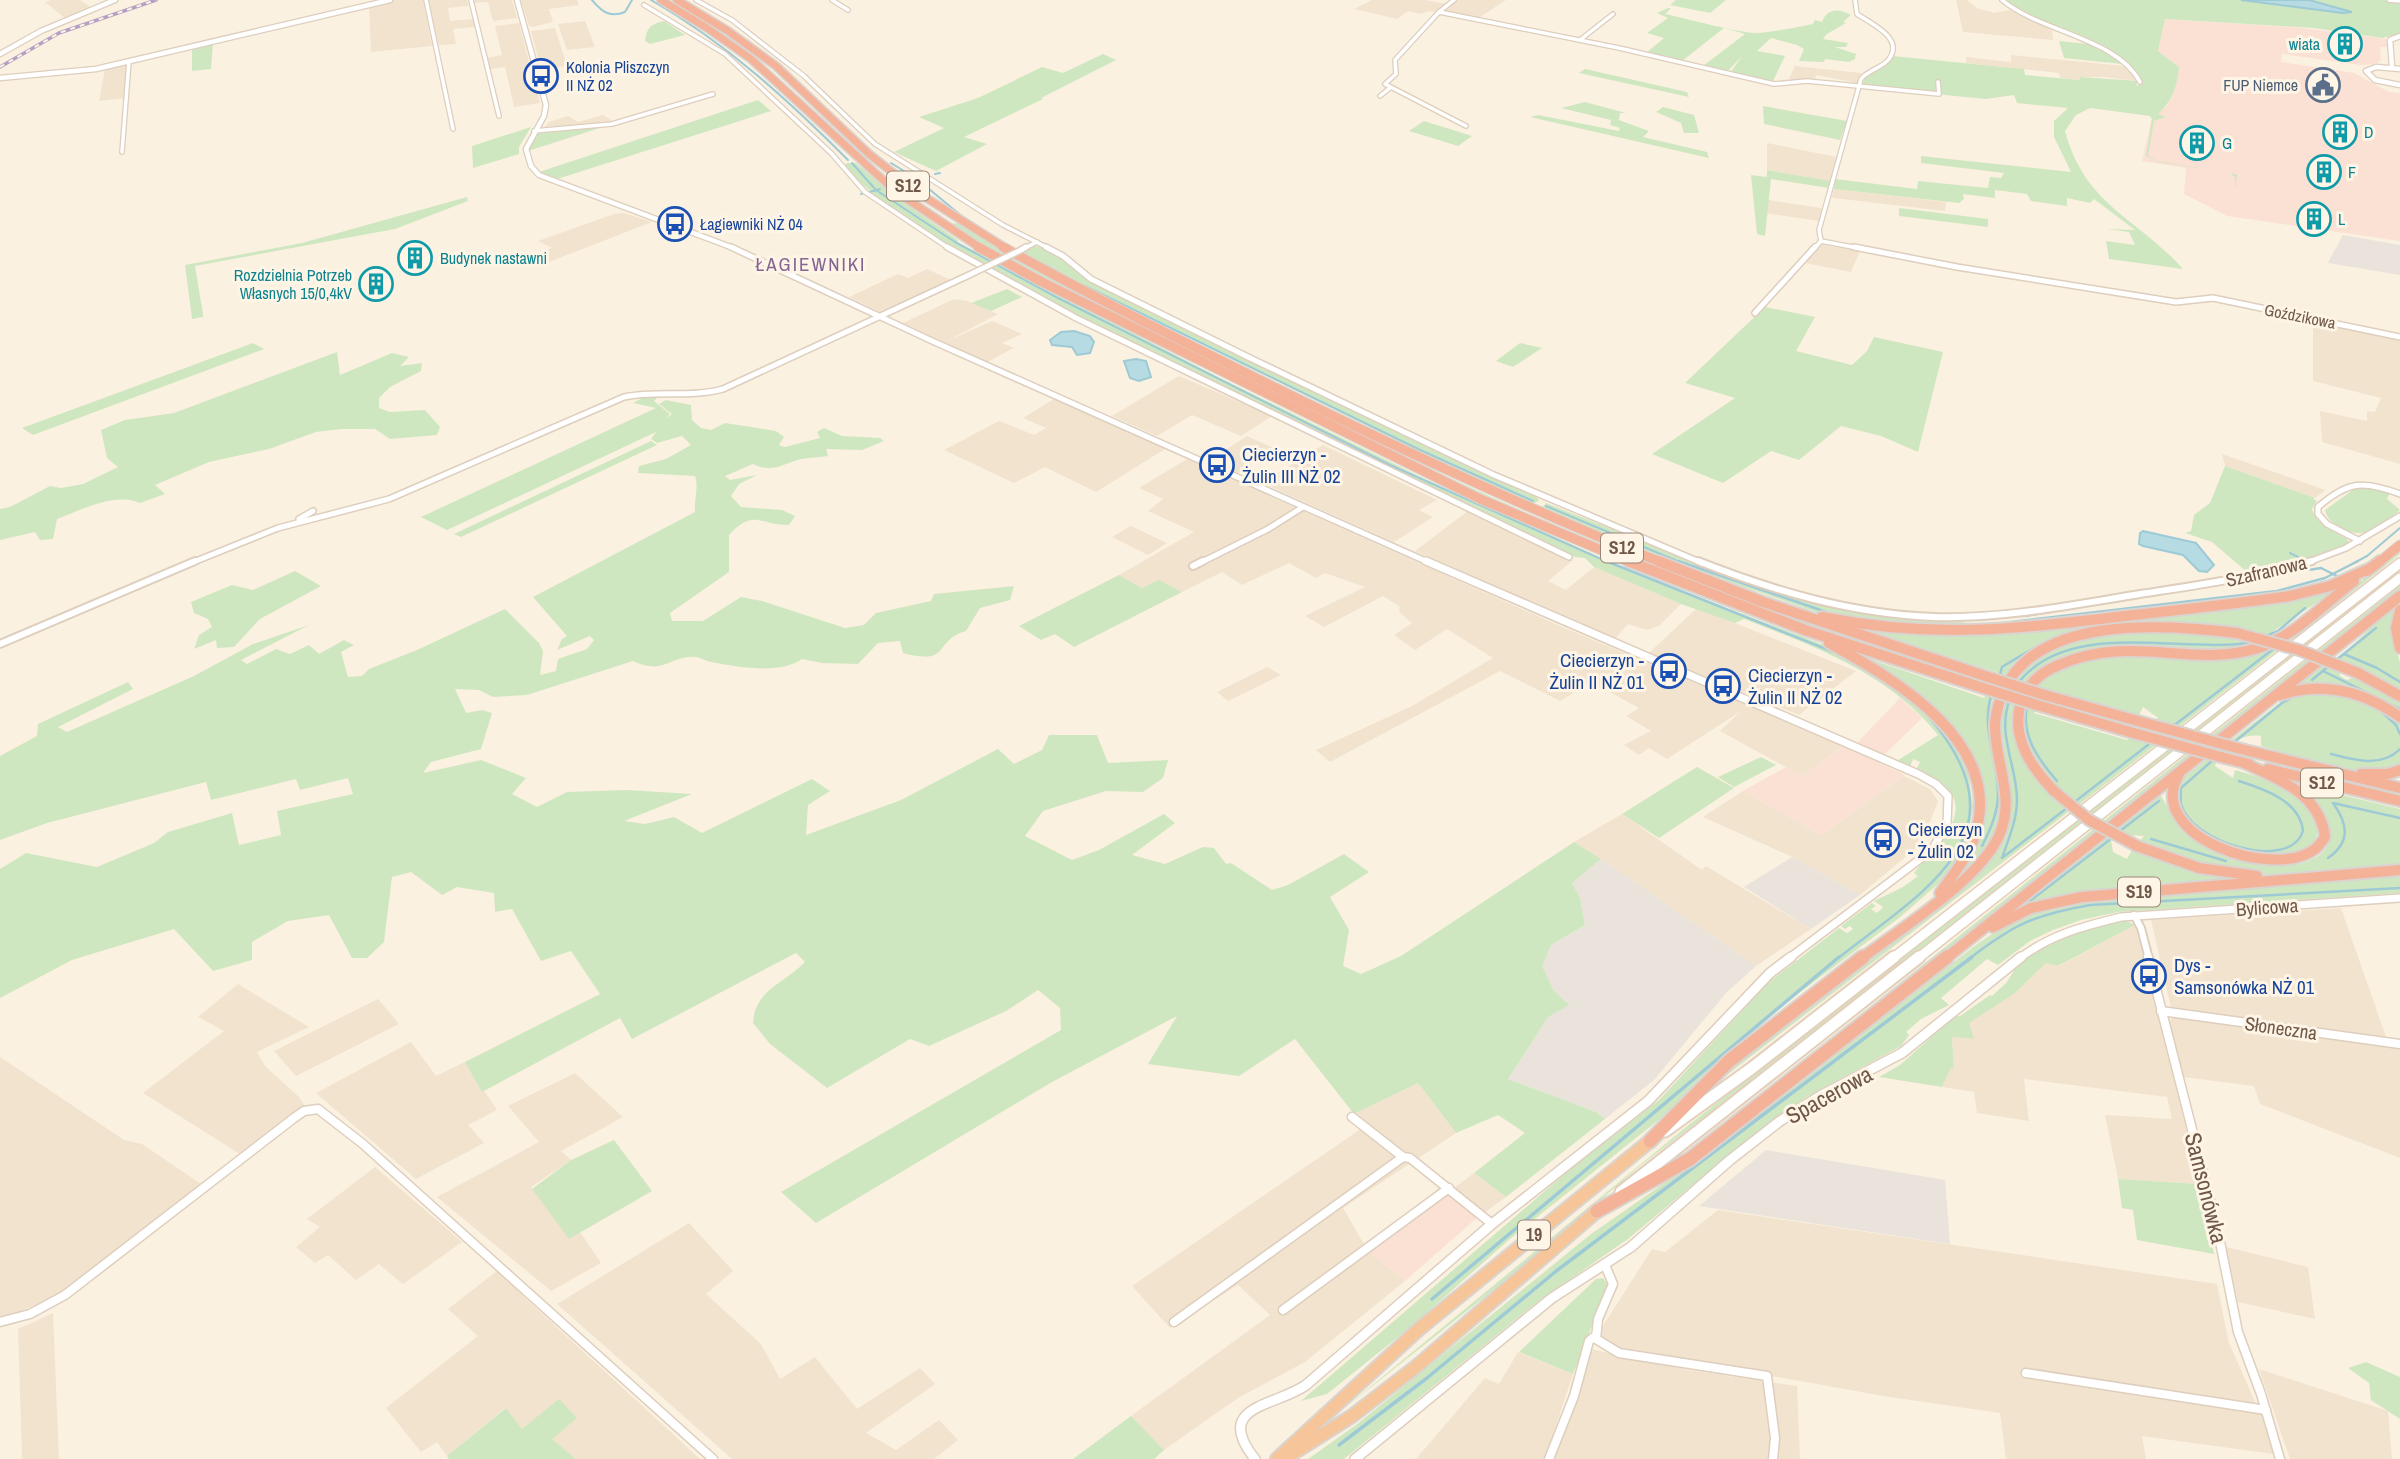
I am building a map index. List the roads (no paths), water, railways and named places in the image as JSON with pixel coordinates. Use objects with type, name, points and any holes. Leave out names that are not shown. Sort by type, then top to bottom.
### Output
[{"type":"highway","name":"S12","points":[[661,0],[705,25],[753,60],[867,168],[908,201],[955,233],[1020,271],[1480,499],[1608,554],[1805,630],[1986,683],[2041,694],[2237,748],[2400,788]]},
{"type":"highway","name":"S12","points":[[677,0],[729,31],[776,66],[869,154],[905,184],[954,218],[1031,264],[1397,448],[1483,488],[1599,538],[1763,602],[1986,683],[2037,705],[2221,757],[2400,801]]},
{"type":"highway","points":[[2323,877],[2230,874],[2174,860],[2137,846],[2090,820],[2054,791],[2029,760],[2018,728],[2018,713],[2023,696],[2042,673],[2073,657],[2105,650],[2146,648],[2230,652],[2257,648],[2282,636],[2400,545]]},
{"type":"highway","points":[[1763,602],[1871,628],[1921,633],[1972,633],[2281,598],[2330,586],[2371,568]]},
{"type":"highway","points":[[1966,942],[2400,596]]},
{"type":"highway","points":[[2400,610],[2396,628],[2400,648]]},
{"type":"highway","points":[[1650,1141],[1729,1061],[1933,904],[1979,866],[1993,849],[2001,833],[2007,795],[1996,741],[1995,716],[2004,689],[2025,663],[2058,643],[2112,629],[2170,626],[2236,633],[2300,650],[2358,673],[2400,696]]},
{"type":"highway","points":[[1805,630],[1886,673],[1919,698],[1950,731],[1969,762],[1976,780],[1977,830],[1963,862],[1933,904]]},
{"type":"highway","points":[[2270,698],[2303,687],[2330,687],[2368,698],[2400,717]]},
{"type":"highway","points":[[2182,769],[2171,787],[2172,806],[2184,823],[2207,842],[2239,855],[2273,861],[2296,859],[2315,850],[2322,841],[2324,831],[2315,807],[2291,786],[2244,763]]},
{"type":"highway","points":[[2330,772],[2369,774],[2400,770]]},
{"type":"highway","name":"S19","points":[[1597,1211],[1690,1158],[1763,1104],[1966,942],[2031,908],[2082,897],[2400,870]]},
{"type":"highway","name":"19","points":[[1277,1459],[1419,1329],[1650,1141]]},
{"type":"highway","name":"19","points":[[1284,1459],[1352,1416],[1417,1366],[1597,1211]]},
{"type":"main road","points":[[1650,1141],[1762,1060],[2400,562]]},
{"type":"main road","points":[[1597,1211],[2400,578]]},
{"type":"street","points":[[0,54],[41,31],[116,0]]},
{"type":"street","points":[[0,78],[89,70],[390,0]]},
{"type":"street","points":[[426,0],[453,129]]},
{"type":"street","points":[[471,0],[499,116]]},
{"type":"street","points":[[517,0],[546,105],[544,116],[534,131],[526,152],[531,166],[540,175],[747,253],[879,316],[1303,507],[1918,774],[1939,786],[1949,798],[1945,828],[1929,852],[1776,967],[1658,1091],[1492,1224],[1298,1391],[1248,1412],[1240,1425],[1240,1436],[1255,1459]]},
{"type":"street","name":"Szafranowa","points":[[695,0],[732,20],[804,76],[875,144],[1003,225],[1063,256],[1091,279],[1478,468],[1607,524],[1760,585],[1845,607],[1939,617],[2005,614],[2269,573],[2320,558],[2360,541],[2400,516]]},
{"type":"street","points":[[832,0],[848,10]]},
{"type":"street","points":[[1454,0],[1439,12],[1393,62],[1396,74],[1385,84],[1466,126]]},
{"type":"street","points":[[1755,313],[1821,240],[1819,230],[1860,86],[1866,73],[1889,60],[1893,42],[1886,32],[1857,14],[1855,0]]},
{"type":"street","points":[[2002,0],[2025,15],[2091,44],[2129,67],[2139,76],[2140,82]]},
{"type":"street","points":[[2389,0],[2400,1]]},
{"type":"street","points":[[644,5],[725,54],[831,153],[860,187],[951,250],[1086,323],[1569,557]]},
{"type":"street","points":[[1439,12],[1580,40],[1774,84],[1801,80],[1939,94],[1938,82]]},
{"type":"street","points":[[1580,40],[1613,14]]},
{"type":"street","points":[[2392,67],[2390,39],[2400,36]]},
{"type":"street","points":[[122,152],[131,59]]},
{"type":"street","points":[[2400,69],[2373,67],[2366,73],[2375,80],[2400,85]]},
{"type":"street","points":[[1380,96],[1390,88]]},
{"type":"street","points":[[534,131],[612,124],[713,94]]},
{"type":"street","points":[[1448,128],[1458,122]]},
{"type":"street","name":"Goździkowa","points":[[1821,240],[1904,257],[2172,302],[2185,303],[2200,298],[2223,300],[2400,337]]},
{"type":"street","points":[[0,644],[142,582],[296,522],[389,499],[624,397],[654,392],[696,396],[717,391],[1037,243]]},
{"type":"street","points":[[2360,541],[2325,522],[2318,514],[2318,507],[2351,483],[2370,484],[2397,492]]},
{"type":"street","points":[[1193,566],[1268,529],[1303,507]]},
{"type":"street","points":[[296,522],[313,511]]},
{"type":"street","name":"Bylicowa","points":[[2134,915],[2400,898]]},
{"type":"street","name":"Samsonówka","points":[[2134,915],[2141,928],[2217,1227],[2238,1332],[2280,1459]]},
{"type":"street","name":"Spacerowa","points":[[1355,1459],[1545,1303],[1631,1247],[1730,1160],[1780,1121],[1820,1096],[1902,1053],[2025,952],[2072,929],[2134,915]]},
{"type":"street","name":"Słoneczna","points":[[2161,1011],[2400,1044]]},
{"type":"street","points":[[0,1322],[30,1314],[65,1295],[294,1118],[304,1111],[318,1109],[363,1144],[713,1459]]},
{"type":"street","points":[[1352,1117],[1403,1157],[1410,1158],[1492,1224]]},
{"type":"street","points":[[1174,1322],[1403,1157]]},
{"type":"street","points":[[1283,1310],[1449,1188]]},
{"type":"street","points":[[1549,1459],[1574,1396],[1590,1341],[1595,1336],[1597,1320],[1614,1285],[1612,1274],[1605,1265]]},
{"type":"street","points":[[1595,1336],[1600,1343],[1619,1353],[1767,1376],[1775,1438],[1773,1459]]},
{"type":"street","points":[[2026,1373],[2266,1410]]},
{"type":"water","points":[[2241,0],[2309,0],[2352,12],[2343,13]]},
{"type":"water","points":[[1074,331],[1090,336],[1094,342],[1090,353],[1077,355],[1072,347],[1052,345],[1050,340],[1061,332]]},
{"type":"water","points":[[1124,361],[1146,361],[1151,377],[1139,381],[1130,378]]},
{"type":"water","points":[[2143,531],[2196,543],[2214,565],[2207,572],[2199,571],[2183,555],[2143,546],[2139,544],[2140,533]]},
{"type":"waterway","points":[[592,0],[603,11],[611,14],[625,12],[632,0]]},
{"type":"waterway","points":[[651,0],[705,35],[755,73],[848,160]]},
{"type":"waterway","points":[[852,163],[876,190]]},
{"type":"waterway","points":[[891,163],[917,179],[964,218]]},
{"type":"waterway","points":[[935,174],[940,173]]},
{"type":"waterway","points":[[870,192],[876,190]]},
{"type":"waterway","points":[[876,190],[955,242],[1056,297],[1390,465],[1610,563]]},
{"type":"waterway","points":[[1045,265],[1076,282]]},
{"type":"waterway","points":[[1085,286],[1418,449],[1533,501]]},
{"type":"waterway","points":[[1546,506],[1682,563]]},
{"type":"waterway","points":[[2354,563],[2367,556],[2400,528]]},
{"type":"waterway","points":[[2290,553],[2298,557]]},
{"type":"waterway","points":[[1606,561],[1841,655]]},
{"type":"waterway","points":[[1678,561],[1829,613]]},
{"type":"waterway","points":[[2333,574],[2358,561]]},
{"type":"waterway","points":[[2024,616],[2321,568],[2333,574]]},
{"type":"waterway","points":[[2003,623],[2277,591],[2333,574]]},
{"type":"waterway","points":[[2333,574],[2337,576]]},
{"type":"waterway","points":[[2266,636],[2278,631],[2305,608]]},
{"type":"waterway","points":[[1999,678],[2002,667],[2042,644],[2069,633],[2114,623]]},
{"type":"waterway","points":[[2335,661],[2376,628]]},
{"type":"waterway","points":[[2018,683],[2040,663],[2067,651],[2097,644],[2226,645],[2254,642]]},
{"type":"waterway","points":[[2172,727],[2272,650]]},
{"type":"waterway","points":[[2344,654],[2377,668],[2400,682]]},
{"type":"waterway","points":[[2312,680],[2330,665]]},
{"type":"waterway","points":[[2323,671],[2400,709]]},
{"type":"waterway","points":[[1982,846],[1998,801],[1988,719],[1992,693]]},
{"type":"waterway","points":[[2232,744],[2282,703],[2296,695]]},
{"type":"waterway","points":[[2010,699],[2005,725],[2017,807],[2002,858],[2067,808]]},
{"type":"waterway","points":[[2027,706],[2026,727],[2029,737],[2043,764],[2057,781]]},
{"type":"waterway","points":[[2382,712],[2396,725],[2400,734]]},
{"type":"waterway","points":[[1837,959],[1931,883],[1954,856],[1967,827],[1969,795],[1958,758],[1929,717]]},
{"type":"waterway","points":[[2072,804],[2153,741]]},
{"type":"waterway","points":[[2331,754],[2376,761],[2385,759],[2400,749]]},
{"type":"waterway","points":[[2213,760],[2181,788],[2181,804],[2188,818],[2202,830],[2240,848],[2280,850],[2294,843],[2303,831],[2300,821],[2288,804],[2259,788],[2239,781]]},
{"type":"waterway","points":[[2120,831],[2159,801]]},
{"type":"waterway","points":[[2328,858],[2341,846],[2345,832],[2342,818],[2333,803],[2400,818]]},
{"type":"waterway","points":[[2030,901],[2112,838]]},
{"type":"waterway","points":[[2151,839],[2226,861]]},
{"type":"waterway","points":[[1969,959],[1999,937],[2025,923],[2090,905],[2400,888]]},
{"type":"waterway","points":[[1432,1299],[1839,957]]},
{"type":"waterway","points":[[1339,1445],[1427,1378],[1555,1272],[1972,957]]},
{"type":"railway","points":[[0,67],[59,33],[156,0]]},
{"type":"place","name":"wiata","points":[[2345,44]]},
{"type":"place","name":"Kolonia Pliszczyn II NŻ 02","points":[[541,76]]},
{"type":"place","name":"FUP Niemce","points":[[2323,85]]},
{"type":"place","name":"D","points":[[2340,132]]},
{"type":"place","name":"G","points":[[2197,143]]},
{"type":"place","name":"F","points":[[2324,172]]},
{"type":"place","name":"L","points":[[2314,219]]},
{"type":"place","name":"Łagiewniki NŻ 04","points":[[675,224]]},
{"type":"place","name":"Budynek nastawni","points":[[415,258]]},
{"type":"place","name":"Rozdzielnia Potrzeb Własnych 15/0,4kV","points":[[376,284]]},
{"type":"place","name":"Ciecierzyn - Żulin III NŻ 02","points":[[1217,465]]},
{"type":"place","name":"Ciecierzyn - Żulin II NŻ 01","points":[[1669,671]]},
{"type":"place","name":"Ciecierzyn - Żulin II NŻ 02","points":[[1723,686]]},
{"type":"place","name":"Ciecierzyn - Żulin 02","points":[[1883,840]]},
{"type":"place","name":"Dys - Samsonówka NŻ 01","points":[[2149,976]]},
{"type":"district","name":"ŁAGIEWNIKI","points":[[811,264]]}]
